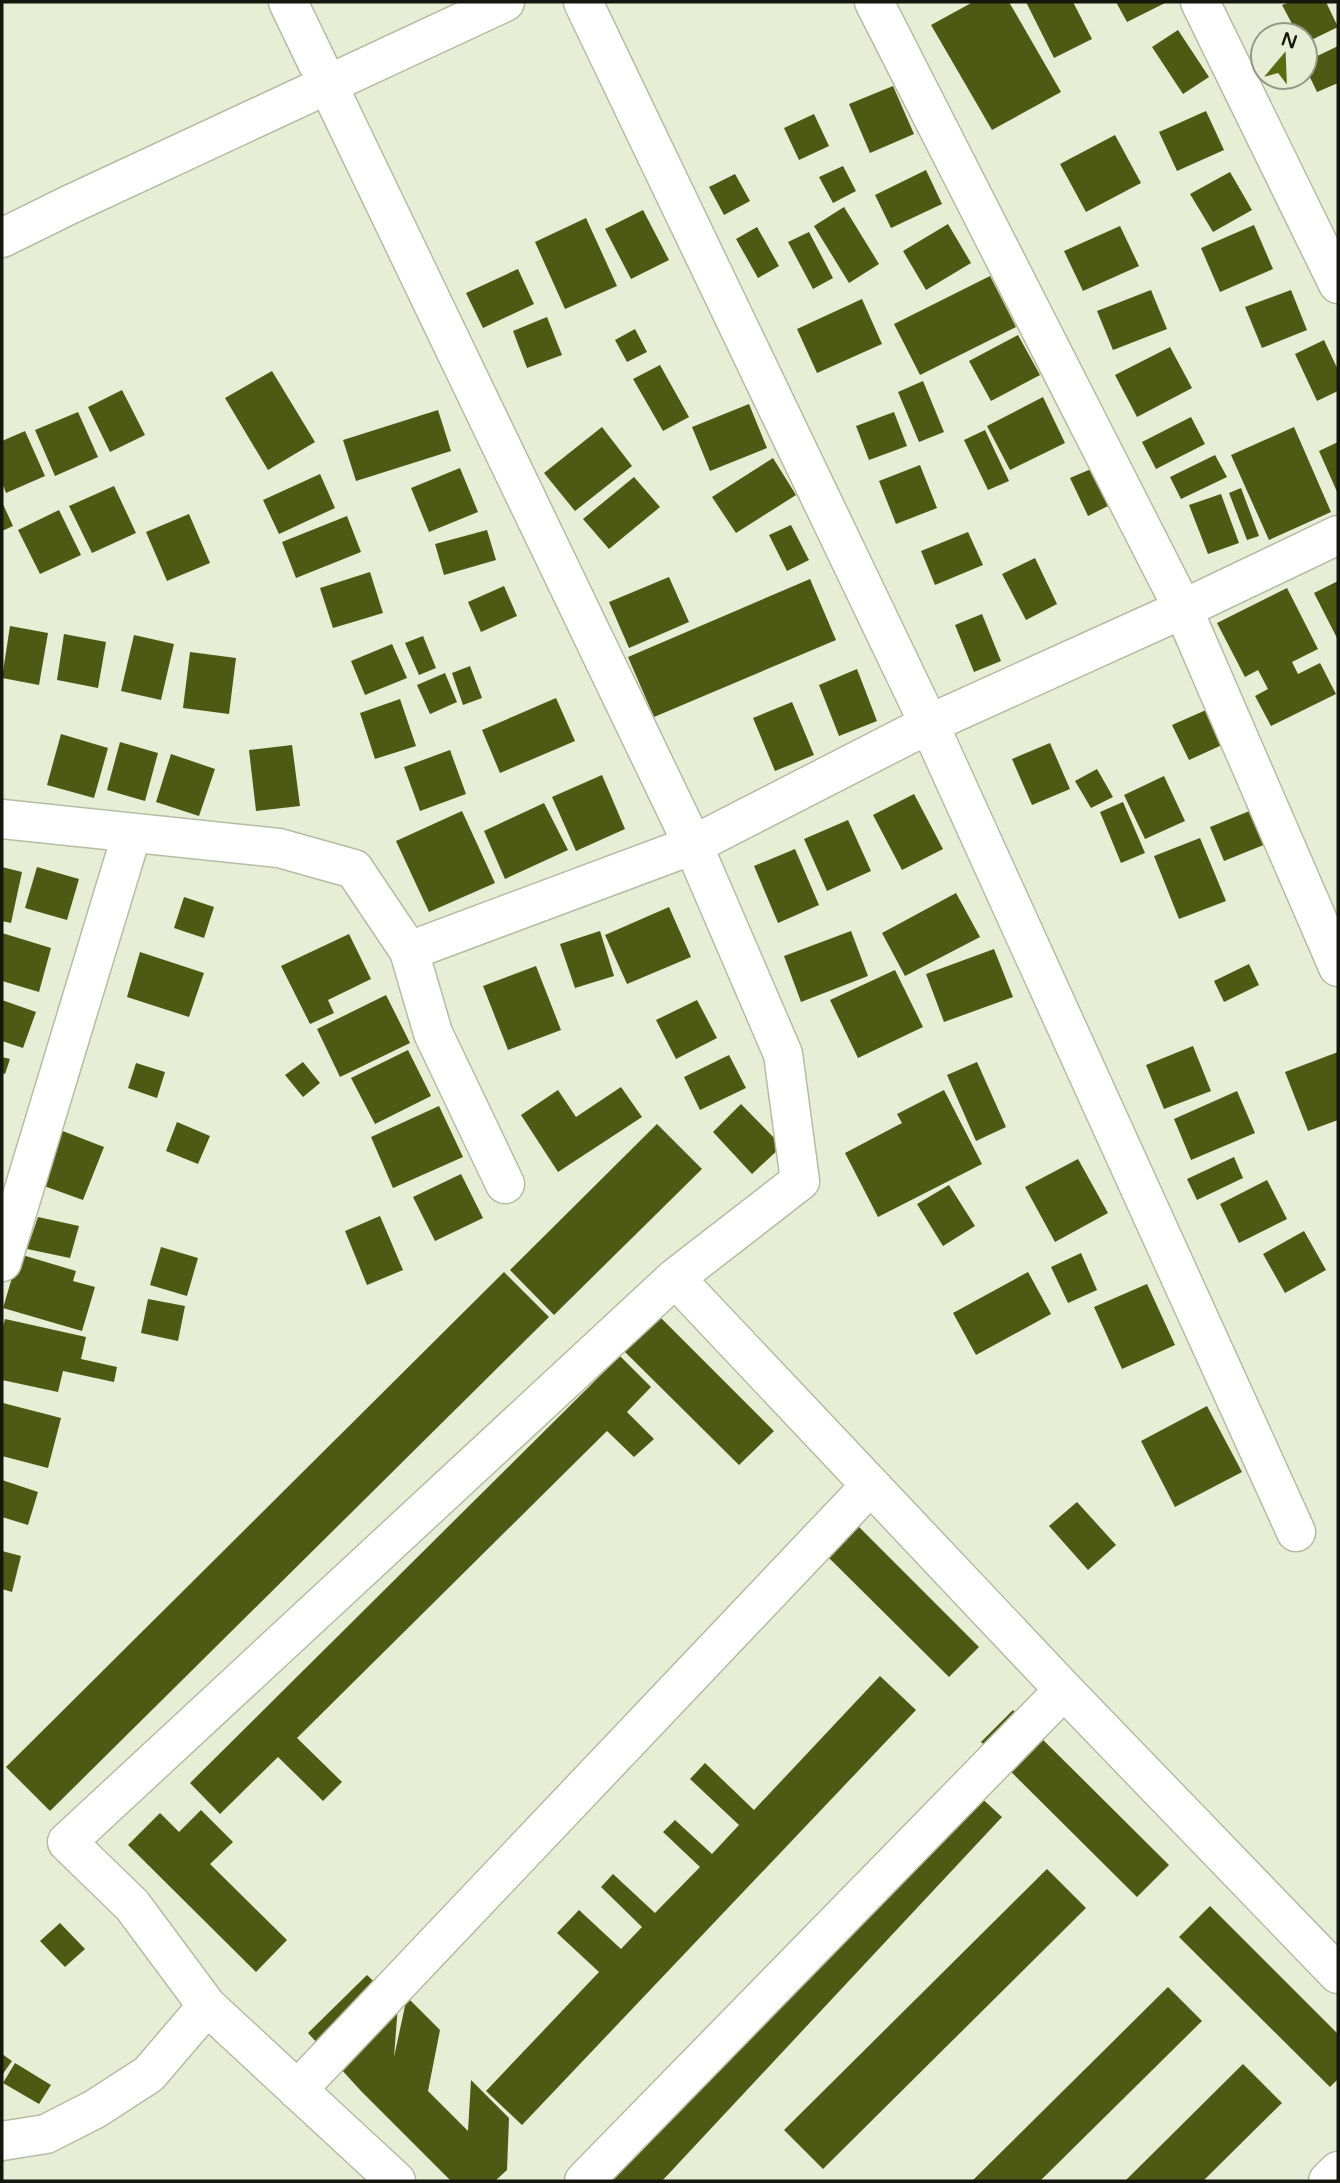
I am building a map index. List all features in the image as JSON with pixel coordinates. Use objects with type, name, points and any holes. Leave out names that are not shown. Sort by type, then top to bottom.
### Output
[{"type":"street","points":[[288,2],[693,845],[783,1054],[800,1181],[675,1279],[67,1842],[132,1905],[207,2006],[396,2181]]},
{"type":"street","points":[[2,238],[505,2]]},
{"type":"street","points":[[583,2],[929,724],[1296,1532]]},
{"type":"street","points":[[874,2],[1182,609],[1338,967]]},
{"type":"street","points":[[1200,2],[1338,284]]},
{"type":"street","points":[[409,951],[693,845],[929,724],[1338,535]]},
{"type":"street","points":[[2,819],[279,848],[354,869],[409,951],[433,1033],[505,1184]]},
{"type":"street","points":[[2,1262],[132,833]]},
{"type":"street","points":[[675,1279],[1063,1690],[1338,1974]]},
{"type":"street","points":[[297,2090],[870,1486]]},
{"type":"street","points":[[584,2181],[1063,1690]]},
{"type":"street","points":[[2,2141],[46,2134],[95,2109],[149,2074],[207,2006]]},
{"type":"street","points":[[1328,2181],[1338,2171]]},
{"type":"building","points":[[973,2],[1009,2],[1061,92],[992,130],[931,25]]},
{"type":"building","points":[[1026,2],[1073,2],[1092,39],[1054,58]]},
{"type":"building","points":[[1116,2],[1167,2],[1127,22]]},
{"type":"building","points":[[1290,2],[1326,2],[1338,27],[1319,36],[1319,21],[1291,21],[1282,5]]},
{"type":"building","points":[[1178,30],[1209,77],[1183,94],[1152,47]]},
{"type":"building","points":[[1338,46],[1338,83],[1317,92],[1319,91],[1319,55]]},
{"type":"building","points":[[893,86],[914,134],[870,153],[849,104]]},
{"type":"building","points":[[1206,111],[1224,150],[1177,171],[1159,132]]},
{"type":"building","points":[[814,114],[829,146],[799,160],[784,128]]},
{"type":"building","points":[[1115,135],[1141,183],[1086,212],[1060,164]]},
{"type":"building","points":[[843,166],[856,191],[833,203],[819,177]]},
{"type":"building","points":[[926,170],[942,204],[891,228],[875,195]]},
{"type":"building","points":[[1230,172],[1252,210],[1213,232],[1190,194]]},
{"type":"building","points":[[735,174],[750,201],[724,215],[709,187]]},
{"type":"building","points":[[844,207],[879,264],[849,283],[814,226]]},
{"type":"building","points":[[643,210],[669,260],[631,279],[605,229]]},
{"type":"building","points":[[586,218],[617,286],[565,309],[535,242]]},
{"type":"building","points":[[948,224],[971,263],[926,290],[903,251]]},
{"type":"building","points":[[1254,225],[1273,269],[1220,292],[1201,248]]},
{"type":"building","points":[[1120,226],[1139,266],[1083,291],[1064,251]]},
{"type":"building","points":[[757,227],[779,266],[758,278],[736,239]]},
{"type":"building","points":[[809,232],[833,278],[813,289],[788,242]]},
{"type":"building","points":[[518,269],[534,304],[483,328],[466,293]]},
{"type":"building","points":[[990,276],[1016,327],[920,375],[894,324]]},
{"type":"building","points":[[1151,290],[1167,329],[1113,350],[1097,311]]},
{"type":"building","points":[[1291,290],[1307,330],[1262,348],[1245,307]]},
{"type":"building","points":[[862,299],[882,344],[817,373],[797,329]]},
{"type":"building","points":[[547,317],[562,355],[527,368],[513,331]]},
{"type":"building","points":[[635,329],[647,352],[627,362],[615,340]]},
{"type":"building","points":[[1018,335],[1040,375],[991,401],[969,361]]},
{"type":"building","points":[[1324,340],[1338,370],[1338,391],[1317,401],[1295,354]]},
{"type":"building","points":[[1170,347],[1192,388],[1137,417],[1115,375]]},
{"type":"building","points":[[660,365],[689,417],[663,431],[633,379]]},
{"type":"building","points":[[272,371],[315,442],[268,470],[225,398]]},
{"type":"building","points":[[923,381],[944,432],[919,442],[898,392]]},
{"type":"building","points":[[122,390],[145,435],[110,452],[88,407]]},
{"type":"building","points":[[1043,397],[1065,443],[1010,470],[987,426]]},
{"type":"building","points":[[749,404],[767,448],[710,471],[692,427]]},
{"type":"building","points":[[438,410],[451,451],[356,481],[343,440]]},
{"type":"building","points":[[78,412],[98,457],[55,476],[35,430]]},
{"type":"building","points":[[894,412],[907,446],[869,460],[856,426]]},
{"type":"building","points":[[1191,417],[1205,444],[1156,469],[1142,442]]},
{"type":"building","points":[[602,427],[632,466],[575,511],[544,473]]},
{"type":"building","points":[[1294,427],[1331,512],[1269,540],[1231,455]]},
{"type":"building","points":[[985,430],[1009,481],[988,490],[964,440]]},
{"type":"building","points":[[25,431],[45,476],[6,493],[2,482],[2,441]]},
{"type":"building","points":[[1338,442],[1338,494],[1319,451]]},
{"type":"building","points":[[1215,455],[1227,477],[1181,499],[1170,477]]},
{"type":"building","points":[[773,458],[796,495],[736,533],[712,497]]},
{"type":"building","points":[[920,465],[937,508],[896,524],[879,481]]},
{"type":"building","points":[[460,468],[478,512],[429,532],[411,488]]},
{"type":"building","points":[[1091,469],[1108,506],[1088,516],[1070,478]]},
{"type":"building","points":[[320,474],[335,508],[279,534],[263,500]]},
{"type":"building","points":[[634,477],[660,507],[609,549],[583,519]]},
{"type":"building","points":[[114,486],[136,533],[92,553],[69,506]]},
{"type":"building","points":[[1241,488],[1259,536],[1247,540],[1229,493]]},
{"type":"building","points":[[1221,494],[1239,543],[1208,554],[1189,505]]},
{"type":"building","points":[[2,502],[13,526],[2,531]]},
{"type":"building","points":[[59,510],[81,555],[40,574],[18,530]]},
{"type":"building","points":[[189,514],[210,563],[167,581],[146,532]]},
{"type":"building","points":[[347,516],[361,552],[296,578],[282,542]]},
{"type":"building","points":[[791,525],[809,560],[787,571],[769,535]]},
{"type":"building","points":[[487,530],[496,560],[444,575],[435,544]]},
{"type":"building","points":[[968,532],[983,565],[935,585],[921,551]]},
{"type":"building","points":[[1035,558],[1057,604],[1026,620],[1002,574]]},
{"type":"building","points":[[370,572],[383,613],[333,628],[320,588]]},
{"type":"building","points":[[669,577],[689,622],[629,648],[609,602]]},
{"type":"building","points":[[810,579],[836,640],[654,717],[628,657]]},
{"type":"building","points":[[1338,581],[1338,640],[1314,593]]},
{"type":"building","points":[[504,586],[517,616],[481,632],[468,602]]},
{"type":"building","points":[[1287,588],[1318,649],[1292,662],[1298,674],[1320,663],[1336,694],[1271,726],[1255,696],[1268,689],[1258,670],[1245,677],[1217,623]]},
{"type":"building","points":[[982,614],[1001,661],[974,672],[955,625]]},
{"type":"building","points":[[10,626],[48,633],[39,685],[2,678]]},
{"type":"building","points":[[64,634],[106,642],[98,688],[57,680]]},
{"type":"building","points":[[134,635],[174,644],[161,700],[121,691]]},
{"type":"building","points":[[423,636],[436,668],[419,675],[405,643]]},
{"type":"building","points":[[392,644],[407,678],[365,695],[351,661]]},
{"type":"building","points":[[190,652],[236,658],[229,714],[183,708]]},
{"type":"building","points":[[470,666],[482,698],[463,705],[452,673]]},
{"type":"building","points":[[857,669],[877,721],[839,736],[819,685]]},
{"type":"building","points":[[445,673],[457,702],[430,714],[417,685]]},
{"type":"building","points":[[556,698],[575,741],[500,773],[482,730]]},
{"type":"building","points":[[400,699],[416,746],[375,759],[360,713]]},
{"type":"building","points":[[792,702],[814,755],[775,771],[753,718]]},
{"type":"building","points":[[1206,710],[1222,745],[1189,760],[1172,725]]},
{"type":"building","points":[[61,734],[108,748],[94,798],[47,785]]},
{"type":"building","points":[[120,742],[158,753],[145,801],[107,790]]},
{"type":"building","points":[[1050,743],[1070,789],[1032,805],[1012,759]]},
{"type":"building","points":[[292,745],[300,806],[256,811],[249,750]]},
{"type":"building","points":[[450,750],[466,794],[420,811],[404,767]]},
{"type":"building","points":[[171,754],[215,769],[199,816],[156,802]]},
{"type":"building","points":[[1097,769],[1113,797],[1091,808],[1075,781]]},
{"type":"building","points":[[602,775],[625,829],[576,851],[552,797]]},
{"type":"building","points":[[1164,776],[1185,821],[1145,839],[1124,795]]},
{"type":"building","points":[[914,794],[943,849],[902,870],[873,815]]},
{"type":"building","points":[[1123,802],[1145,853],[1121,863],[1100,812]]},
{"type":"building","points":[[544,803],[568,850],[505,879],[484,831]]},
{"type":"building","points":[[1252,810],[1266,844],[1224,861],[1210,827]]},
{"type":"building","points":[[462,811],[495,883],[429,912],[396,841]]},
{"type":"building","points":[[848,820],[871,871],[827,891],[804,839]]},
{"type":"building","points":[[1200,838],[1226,901],[1179,919],[1154,856]]},
{"type":"building","points":[[795,849],[819,905],[778,923],[754,866]]},
{"type":"building","points":[[2,867],[22,872],[11,923],[2,921]]},
{"type":"building","points":[[37,867],[79,879],[67,920],[25,908]]},
{"type":"building","points":[[956,893],[980,937],[905,976],[882,933]]},
{"type":"building","points":[[184,897],[214,907],[204,938],[174,928]]},
{"type":"building","points":[[669,907],[691,957],[627,984],[605,935]]},
{"type":"building","points":[[600,931],[614,976],[575,988],[560,944]]},
{"type":"building","points":[[851,931],[868,976],[801,1002],[784,956]]},
{"type":"building","points":[[2,933],[51,948],[39,992],[2,981]]},
{"type":"building","points":[[349,934],[371,979],[328,1000],[334,1013],[310,1024],[281,966]]},
{"type":"building","points":[[994,949],[1013,997],[944,1022],[926,974]]},
{"type":"building","points":[[140,952],[204,973],[189,1017],[127,997]]},
{"type":"building","points":[[1249,964],[1259,985],[1224,1002],[1214,981]]},
{"type":"building","points":[[536,966],[561,1030],[508,1050],[483,986]]},
{"type":"building","points":[[895,970],[923,1027],[858,1058],[830,1000]]},
{"type":"building","points":[[386,995],[410,1043],[340,1077],[317,1029]]},
{"type":"building","points":[[2,1000],[36,1012],[23,1048],[2,1041]]},
{"type":"building","points":[[697,1000],[717,1038],[676,1059],[656,1020]]},
{"type":"building","points":[[1193,1046],[1211,1091],[1164,1109],[1146,1065]]},
{"type":"building","points":[[408,1050],[431,1096],[375,1124],[351,1078]]},
{"type":"building","points":[[1338,1052],[1338,1120],[1308,1131],[1285,1072]]},
{"type":"building","points":[[729,1055],[746,1088],[700,1110],[684,1077]]},
{"type":"building","points":[[2,1057],[10,1059],[5,1074],[2,1073]]},
{"type":"building","points":[[303,1062],[320,1083],[303,1097],[285,1075]]},
{"type":"building","points":[[977,1062],[1006,1127],[976,1141],[947,1075]]},
{"type":"building","points":[[136,1063],[165,1072],[157,1098],[128,1088]]},
{"type":"building","points":[[621,1087],[642,1117],[558,1172],[521,1115],[558,1090],[576,1117]]},
{"type":"building","points":[[944,1090],[982,1164],[878,1217],[845,1153],[902,1123],[897,1114]]},
{"type":"building","points":[[1237,1091],[1255,1133],[1191,1160],[1174,1119]]},
{"type":"building","points":[[741,1104],[782,1146],[752,1174],[713,1132]]},
{"type":"building","points":[[439,1106],[463,1157],[393,1188],[371,1137]]},
{"type":"building","points":[[177,1122],[210,1136],[198,1164],[166,1151]]},
{"type":"building","points":[[657,1124],[702,1169],[554,1315],[510,1270]]},
{"type":"building","points":[[60,1130],[104,1147],[83,1200],[44,1186]]},
{"type":"building","points":[[1234,1157],[1243,1178],[1197,1200],[1187,1179]]},
{"type":"building","points":[[1078,1159],[1108,1213],[1055,1242],[1025,1187]]},
{"type":"building","points":[[461,1174],[483,1218],[435,1241],[413,1197]]},
{"type":"building","points":[[1267,1180],[1287,1219],[1239,1243],[1220,1204]]},
{"type":"building","points":[[949,1185],[975,1226],[943,1246],[917,1204]]},
{"type":"building","points":[[380,1216],[403,1270],[367,1285],[345,1231]]},
{"type":"building","points":[[38,1217],[79,1226],[70,1258],[27,1249]]},
{"type":"building","points":[[1304,1231],[1326,1270],[1285,1293],[1263,1254]]},
{"type":"building","points":[[161,1247],[198,1258],[187,1296],[150,1285]]},
{"type":"building","points":[[1081,1253],[1097,1290],[1068,1303],[1051,1267]]},
{"type":"building","points":[[19,1254],[76,1271],[73,1281],[95,1287],[82,1331],[3,1308]]},
{"type":"building","points":[[504,1272],[549,1317],[50,1811],[6,1767]]},
{"type":"building","points":[[1028,1272],[1051,1314],[976,1355],[953,1313]]},
{"type":"building","points":[[1147,1284],[1175,1345],[1122,1369],[1094,1307]]},
{"type":"building","points":[[148,1299],[185,1306],[178,1341],[141,1333]]},
{"type":"building","points":[[659,1316],[774,1431],[739,1465],[624,1351]]},
{"type":"building","points":[[5,1319],[86,1337],[81,1359],[117,1367],[114,1382],[63,1371],[58,1392],[2,1380],[2,1329]]},
{"type":"building","points":[[620,1356],[651,1387],[627,1412],[654,1439],[634,1457],[607,1431],[297,1738],[342,1782],[323,1801],[278,1757],[220,1814],[190,1783]]},
{"type":"building","points":[[3,1403],[61,1418],[48,1468],[2,1456]]},
{"type":"building","points":[[1207,1406],[1242,1472],[1175,1507],[1141,1441]]},
{"type":"building","points":[[2,1480],[38,1492],[28,1525],[2,1517]]},
{"type":"building","points":[[1077,1502],[1116,1545],[1088,1570],[1049,1526]]},
{"type":"building","points":[[855,1523],[979,1647],[949,1677],[825,1554]]},
{"type":"building","points":[[2,1551],[21,1556],[12,1592],[2,1589]]},
{"type":"building","points":[[880,1676],[916,1710],[522,2125],[486,2091],[599,1972],[557,1933],[579,1910],[621,1949],[642,1927],[601,1887],[613,1874],[655,1913],[700,1867],[663,1832],[675,1820],[712,1854],[739,1825],[690,1779],[705,1763],[754,1810]]},
{"type":"building","points":[[1013,1710],[1169,1865],[1137,1897],[981,1742]]},
{"type":"building","points":[[963,1781],[1002,1817],[662,2181],[601,2181]]},
{"type":"building","points":[[201,1810],[233,1842],[210,1864],[287,1940],[256,1972],[128,1845],[160,1813],[179,1832]]},
{"type":"building","points":[[1047,1869],[1086,1908],[823,2169],[784,2130]]},
{"type":"building","points":[[1210,1906],[1338,2034],[1338,2079],[1330,2087],[1179,1937]]},
{"type":"building","points":[[60,1923],[85,1949],[65,1967],[40,1941]]},
{"type":"building","points":[[367,1975],[398,2005],[394,2057],[407,1997],[440,2030],[428,2091],[468,2131],[471,2080],[509,2118],[507,2170],[495,2181],[451,2181],[361,2091],[308,2033]]},
{"type":"building","points":[[1168,1987],[1202,2021],[1040,2181],[972,2181]]},
{"type":"building","points":[[2,2054],[12,2061],[2,2075]]},
{"type":"building","points":[[15,2063],[51,2085],[39,2104],[3,2083]]},
{"type":"building","points":[[1243,2064],[1282,2103],[1203,2181],[1125,2181]]}]
